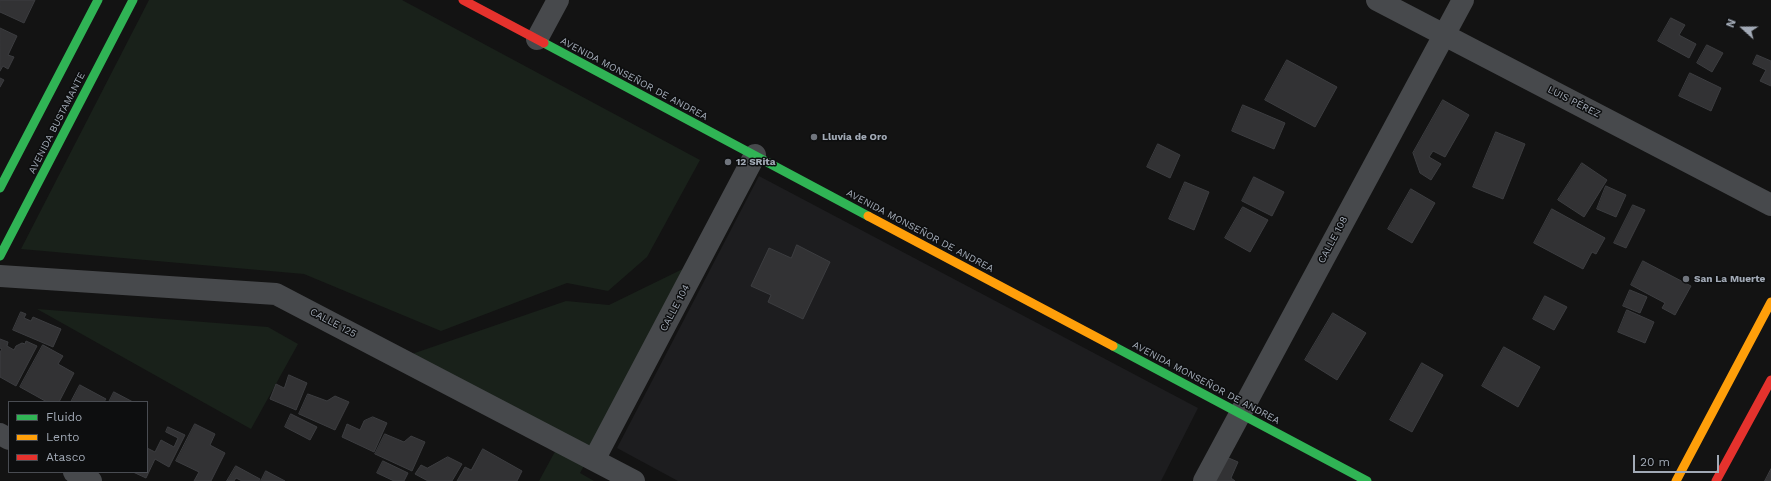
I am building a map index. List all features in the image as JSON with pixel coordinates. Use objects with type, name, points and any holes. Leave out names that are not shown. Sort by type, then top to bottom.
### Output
[{"type":"main road","name":"AVENIDA BUSTAMANTE","points":[[0,188],[98,0]]},
{"type":"main road","name":"AVENIDA BUSTAMANTE","points":[[0,256],[133,0]]},
{"type":"main road","name":"AVENIDA MONSEÑOR DE ANDREA","points":[[463,0],[1367,481]]},
{"type":"main road","points":[[1676,481],[1771,302]]},
{"type":"main road","points":[[1716,481],[1771,380]]},
{"type":"street","points":[[537,39],[558,0]]},
{"type":"street","name":"LUIS PÉREZ","points":[[1377,0],[1771,205]]},
{"type":"street","name":"CALLE 108","points":[[1204,481],[1463,0]]},
{"type":"street","name":"CALLE 104","points":[[594,460],[756,155]]},
{"type":"street","name":"CALLE 125","points":[[0,276],[276,294],[634,481]]},
{"type":"street","points":[[76,473],[91,481]]},
{"type":"shaded area","points":[[149,0],[402,0],[700,160],[647,257],[608,291],[567,283],[441,331],[304,274],[21,249]]},
{"type":"shaded area","points":[[759,176],[1198,408],[1161,481],[678,481],[617,448]]},
{"type":"shaded area","points":[[695,263],[580,473],[594,481],[539,481],[564,435],[412,354],[566,301],[609,305]]},
{"type":"shaded area","points":[[37,309],[268,327],[298,344],[251,429]]},
{"type":"building","points":[[0,0],[35,0],[24,23],[0,12]]},
{"type":"building","points":[[1671,18],[1685,25],[1679,35],[1696,44],[1689,58],[1658,41]]},
{"type":"building","points":[[0,28],[17,36],[8,55],[14,57],[8,69],[3,66],[0,71]]},
{"type":"building","points":[[1707,45],[1723,53],[1712,72],[1697,63]]},
{"type":"building","points":[[1757,55],[1771,61],[1771,86],[1760,81],[1766,70],[1753,64]]},
{"type":"building","points":[[1287,60],[1337,87],[1315,127],[1265,100]]},
{"type":"building","points":[[1690,73],[1721,88],[1711,111],[1679,96]]},
{"type":"building","points":[[0,78],[4,80],[0,87]]},
{"type":"building","points":[[1443,100],[1469,115],[1445,157],[1433,151],[1429,157],[1441,164],[1431,180],[1420,173],[1413,153]]},
{"type":"building","points":[[1243,105],[1285,123],[1274,149],[1232,131]]},
{"type":"building","points":[[1496,132],[1525,144],[1503,199],[1473,187]]},
{"type":"building","points":[[1158,144],[1180,155],[1170,178],[1147,167]]},
{"type":"building","points":[[1582,163],[1607,180],[1584,217],[1558,200]]},
{"type":"building","points":[[1254,177],[1284,192],[1272,216],[1242,201]]},
{"type":"building","points":[[1185,182],[1209,192],[1194,230],[1169,219]]},
{"type":"building","points":[[1606,186],[1626,195],[1616,217],[1597,209]]},
{"type":"building","points":[[1411,189],[1435,203],[1412,243],[1388,229]]},
{"type":"building","points":[[1633,205],[1645,210],[1626,248],[1614,243]]},
{"type":"building","points":[[1243,207],[1268,220],[1250,252],[1225,238]]},
{"type":"building","points":[[1552,209],[1605,238],[1596,254],[1592,252],[1583,269],[1534,243]]},
{"type":"building","points":[[797,245],[830,262],[803,319],[768,302],[771,295],[751,286],[769,248],[791,258]]},
{"type":"building","points":[[1643,261],[1691,286],[1675,315],[1662,308],[1665,303],[1631,285]]},
{"type":"building","points":[[1630,290],[1647,297],[1640,313],[1623,306]]},
{"type":"building","points":[[1545,296],[1567,307],[1554,330],[1533,319]]},
{"type":"building","points":[[1627,310],[1654,322],[1645,343],[1618,332]]},
{"type":"building","points":[[21,312],[26,314],[24,318],[31,321],[33,317],[61,329],[53,347],[13,330]]},
{"type":"building","points":[[1333,313],[1366,333],[1337,380],[1305,360]]},
{"type":"building","points":[[0,339],[8,342],[7,346],[14,350],[16,346],[22,343],[25,344],[26,341],[37,346],[16,386],[0,377],[0,352],[2,349],[0,348]]},
{"type":"building","points":[[43,345],[63,356],[58,364],[74,373],[60,401],[45,401],[20,387]]},
{"type":"building","points":[[1504,347],[1540,367],[1518,407],[1482,386]]},
{"type":"building","points":[[1422,363],[1443,375],[1412,432],[1390,420]]},
{"type":"building","points":[[289,375],[307,383],[296,410],[270,399],[276,384],[284,388]]},
{"type":"building","points":[[80,385],[106,399],[105,401],[72,401]]},
{"type":"building","points":[[114,392],[131,401],[110,401]]},
{"type":"building","points":[[308,394],[327,401],[335,396],[349,402],[335,430],[299,414]]},
{"type":"building","points":[[291,414],[317,427],[310,440],[285,427]]},
{"type":"building","points":[[373,417],[387,423],[374,452],[342,437],[347,424],[360,430],[364,421]]},
{"type":"building","points":[[195,424],[215,434],[210,445],[225,453],[211,481],[194,481],[199,472],[176,461]]},
{"type":"building","points":[[168,427],[185,435],[169,467],[155,459],[146,478],[135,473],[148,473],[148,448],[155,452],[161,440],[174,447],[178,438],[166,432]]},
{"type":"building","points":[[385,434],[404,442],[411,436],[425,442],[412,471],[375,454]]},
{"type":"building","points":[[483,449],[522,471],[517,481],[457,481],[465,467],[471,470]]},
{"type":"building","points":[[1224,456],[1238,462],[1231,478],[1235,481],[1209,481]]},
{"type":"building","points":[[448,457],[462,464],[452,481],[428,481],[415,474],[421,465],[427,468]]},
{"type":"building","points":[[383,461],[408,473],[404,481],[394,481],[377,473]]},
{"type":"building","points":[[236,466],[260,479],[259,481],[242,481],[236,478],[234,481],[227,481]]},
{"type":"building","points":[[1771,469],[1771,481],[1765,481]]},
{"type":"building","points":[[266,471],[285,481],[261,481]]},
{"type":"traffic: fast","points":[[0,188],[98,0]]},
{"type":"traffic: fast","points":[[0,256],[133,0]]},
{"type":"traffic: fast","points":[[544,43],[868,216]]},
{"type":"traffic: fast","points":[[1113,346],[1367,481]]},
{"type":"traffic: slow","points":[[868,216],[1113,346]]},
{"type":"traffic: slow","points":[[1676,481],[1771,302]]},
{"type":"traffic: jam","points":[[463,0],[544,43]]},
{"type":"traffic: jam","points":[[1716,481],[1771,380]]},
{"type":"place","name":"Lluvia de Oro","points":[[814,137]]},
{"type":"place","name":"12 SRita","points":[[728,162]]},
{"type":"place","name":"San La Muerte","points":[[1686,279]]}]
